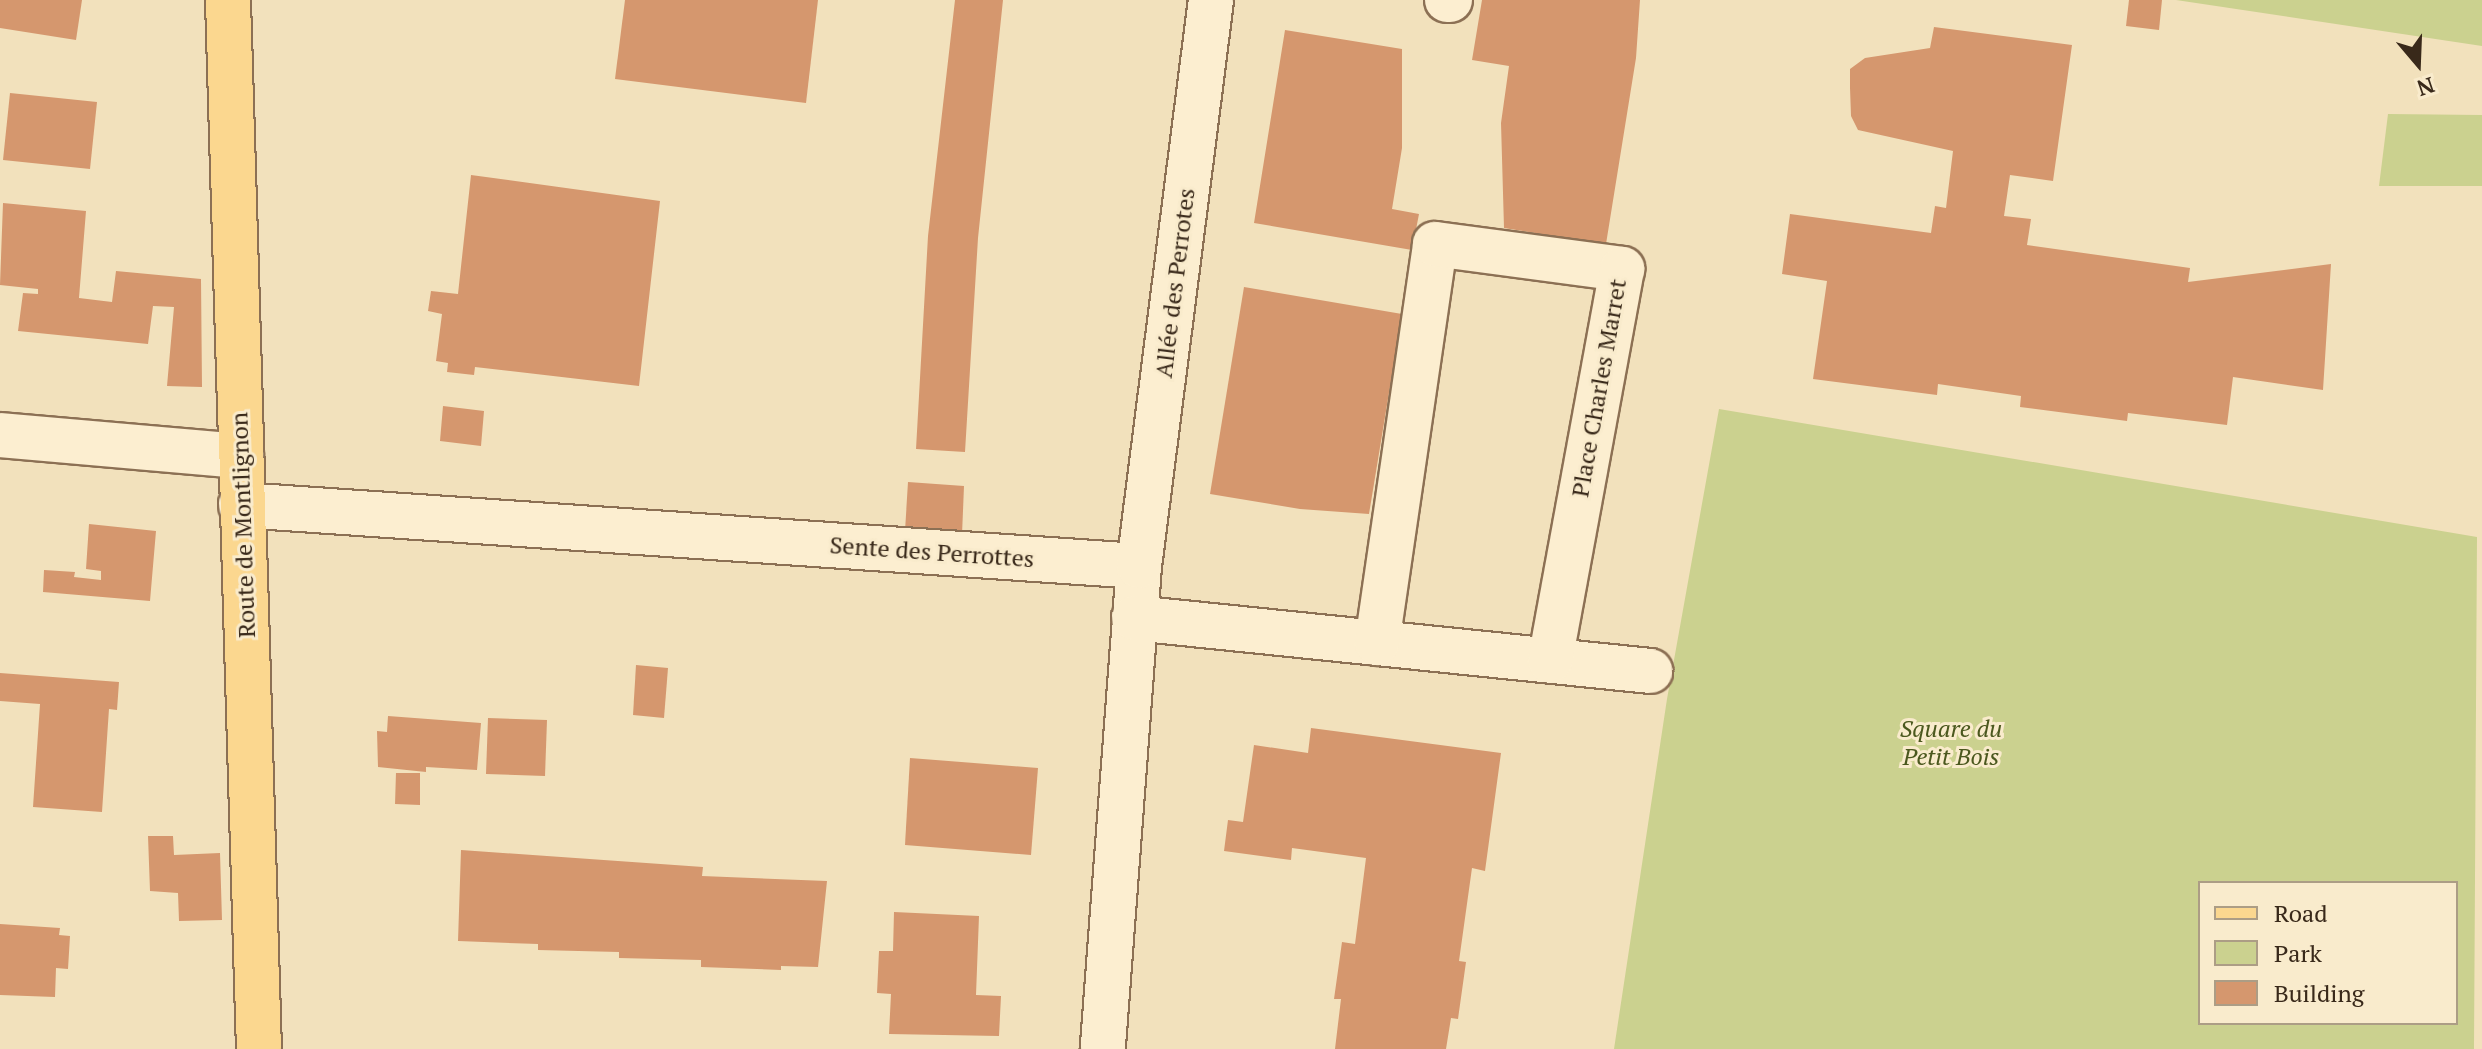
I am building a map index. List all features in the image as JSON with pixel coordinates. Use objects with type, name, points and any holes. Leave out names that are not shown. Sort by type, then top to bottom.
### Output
[{"type":"main road","name":"Route de Montlignon","points":[[228,0],[259,1049]]},
{"type":"street","name":"Allée des Perrotes","points":[[1139,566],[1211,0]]},
{"type":"street","name":"Place Charles Marret","points":[[1377,643],[1435,244],[1622,269],[1550,660]]},
{"type":"street","points":[[0,435],[241,456]]},
{"type":"street","name":"Sente des Perrottes","points":[[241,505],[1139,566]]},
{"type":"street","points":[[1103,1049],[1139,566]]},
{"type":"street","points":[[1134,618],[1650,671]]},
{"type":"green space","points":[[2176,0],[2482,0],[2482,46]]},
{"type":"green space","points":[[2388,114],[2482,115],[2482,186],[2379,186]]},
{"type":"green space","name":"Square du Petit Bois","points":[[1719,409],[2477,537],[2474,1049],[1614,1049],[1667,699]]},
{"type":"building","points":[[0,0],[82,0],[76,40],[0,28]]},
{"type":"building","points":[[625,0],[818,0],[806,103],[615,79]]},
{"type":"building","points":[[955,0],[1003,0],[978,238],[965,452],[916,449],[928,236]]},
{"type":"building","points":[[1482,0],[1640,0],[1636,58],[1606,244],[1504,228],[1501,123],[1509,66],[1472,60]]},
{"type":"building","points":[[2129,0],[2162,0],[2159,30],[2126,26]]},
{"type":"building","points":[[1934,27],[2072,45],[2053,181],[2010,175],[2004,216],[2031,219],[2027,245],[2190,268],[2188,282],[2331,264],[2323,390],[2233,377],[2227,425],[2128,413],[2127,421],[2020,407],[2021,396],[1938,384],[1937,395],[1813,379],[1827,281],[1782,274],[1790,214],[1931,233],[1935,206],[1946,208],[1953,151],[1858,130],[1851,116],[1850,69],[1865,58],[1930,48]]},
{"type":"building","points":[[1285,30],[1402,49],[1402,148],[1392,209],[1419,214],[1412,250],[1254,223]]},
{"type":"building","points":[[10,93],[97,102],[90,169],[3,160]]},
{"type":"building","points":[[471,175],[660,201],[639,386],[475,367],[474,375],[447,372],[448,363],[436,361],[442,314],[428,311],[431,291],[458,294]]},
{"type":"building","points":[[3,203],[86,211],[79,298],[112,302],[116,271],[201,279],[202,387],[167,386],[174,307],[153,306],[148,344],[18,331],[23,293],[38,294],[38,289],[0,285]]},
{"type":"building","points":[[1244,287],[1402,314],[1369,514],[1300,509],[1210,494]]},
{"type":"building","points":[[443,406],[484,411],[481,446],[440,441]]},
{"type":"building","points":[[908,482],[964,486],[962,535],[905,531]]},
{"type":"building","points":[[89,524],[156,531],[150,601],[43,592],[44,570],[75,572],[74,577],[101,580],[101,571],[86,569]]},
{"type":"building","points":[[636,665],[668,668],[664,718],[633,715]]},
{"type":"building","points":[[0,673],[119,682],[117,710],[109,709],[102,812],[33,807],[40,704],[0,701]]},
{"type":"building","points":[[388,716],[481,723],[477,770],[426,767],[426,772],[378,767],[377,731],[387,732]]},
{"type":"building","points":[[488,718],[547,720],[545,776],[486,774]]},
{"type":"building","points":[[1311,728],[1501,753],[1485,871],[1472,868],[1459,961],[1466,962],[1458,1019],[1451,1018],[1446,1049],[1335,1049],[1341,999],[1334,999],[1342,942],[1355,944],[1366,858],[1292,848],[1291,860],[1224,851],[1228,820],[1243,822],[1254,745],[1308,753]]},
{"type":"building","points":[[910,758],[1038,768],[1031,855],[905,845]]},
{"type":"building","points":[[396,773],[420,773],[420,805],[395,804]]},
{"type":"building","points":[[148,836],[173,836],[174,855],[220,853],[222,920],[179,921],[178,893],[150,891]]},
{"type":"building","points":[[461,850],[703,867],[702,876],[827,881],[818,967],[781,966],[781,970],[701,967],[701,960],[619,958],[619,952],[538,950],[538,944],[458,941]]},
{"type":"building","points":[[894,912],[979,916],[976,995],[1001,996],[999,1036],[889,1034],[891,994],[877,993],[879,951],[893,951]]},
{"type":"building","points":[[0,924],[60,928],[59,935],[70,936],[68,969],[56,968],[55,997],[0,995]]}]
